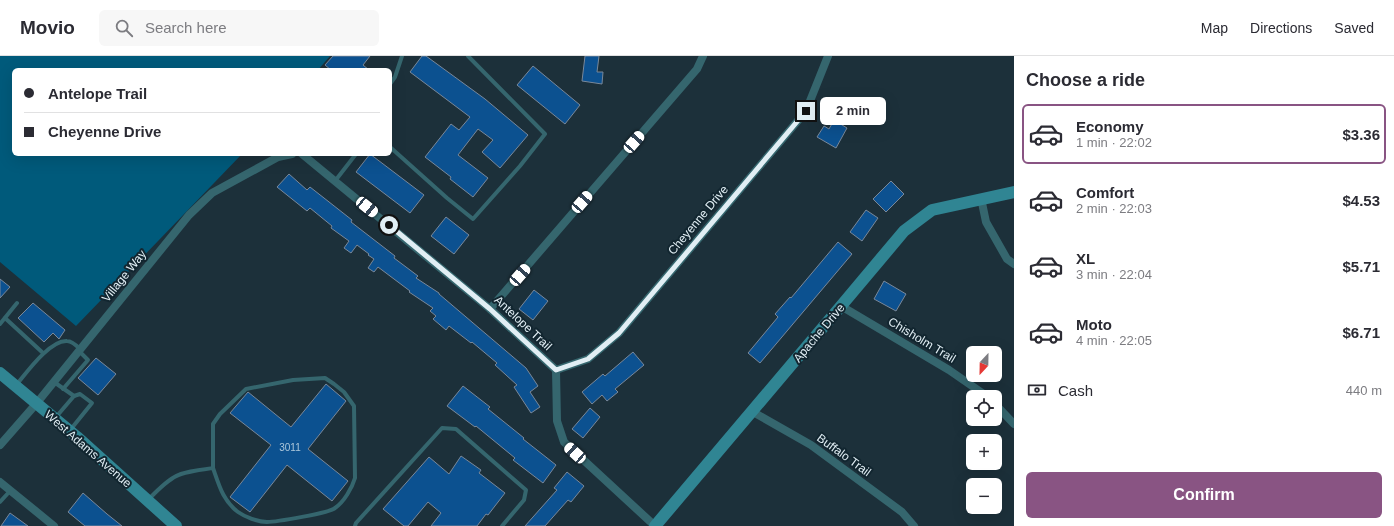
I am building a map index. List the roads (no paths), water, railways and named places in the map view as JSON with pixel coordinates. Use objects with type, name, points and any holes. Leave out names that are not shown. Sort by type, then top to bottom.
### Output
[{"type":"street","points":[[490,309],[697,69],[703,56]]},
{"type":"street","name":"Cheyenne Drive","points":[[556,370],[588,359],[619,333],[806,111],[828,56]]},
{"type":"street","name":"Village Way","points":[[0,446],[36,404],[189,215],[212,193],[278,157],[283,156]]},
{"type":"street","name":"Antelope Trail","points":[[304,156],[490,309],[556,370]]},
{"type":"street","name":"Apache Drive","points":[[655,526],[753,412],[904,231],[932,210],[981,198],[1014,192]]},
{"type":"street","points":[[981,198],[986,222],[1007,260],[1014,264]]},
{"type":"street","name":"Chisholm Trail","points":[[842,306],[949,370],[978,390]]},
{"type":"street","points":[[556,370],[557,421],[564,442],[655,526]]},
{"type":"street","name":"West Adams Avenue","points":[[0,373],[69,431],[176,526]]},
{"type":"street","points":[[1002,411],[1014,424]]},
{"type":"street","name":"Buffalo Trail","points":[[753,412],[811,445],[902,512],[914,526]]},
{"type":"street","points":[[0,482],[54,526]]},
{"type":"lane","points":[[392,81],[395,77],[402,56]]},
{"type":"lane","points":[[392,149],[447,198],[473,218],[520,166],[545,134],[468,56]]},
{"type":"lane","points":[[335,181],[354,156]]},
{"type":"lane","points":[[0,324],[17,303]]},
{"type":"lane","points":[[5,318],[43,353]]},
{"type":"lane","points":[[15,386],[43,353],[65,340],[69,341],[80,350],[88,360],[63,390]]},
{"type":"lane","points":[[325,378],[344,392],[354,406],[355,478],[353,486],[335,509],[323,513],[266,522],[252,519],[239,513],[228,504],[222,494],[213,468],[213,424],[220,414],[246,389],[293,380],[325,378]]},
{"type":"lane","points":[[53,382],[74,396]]},
{"type":"lane","points":[[55,419],[74,396],[80,394],[92,403],[69,431]]},
{"type":"lane","points":[[355,526],[356,523],[442,428],[456,429],[526,490],[524,500],[502,526]]},
{"type":"lane","points":[[147,500],[173,476],[184,472],[213,468]]},
{"type":"lane","points":[[0,502],[10,490]]}]
